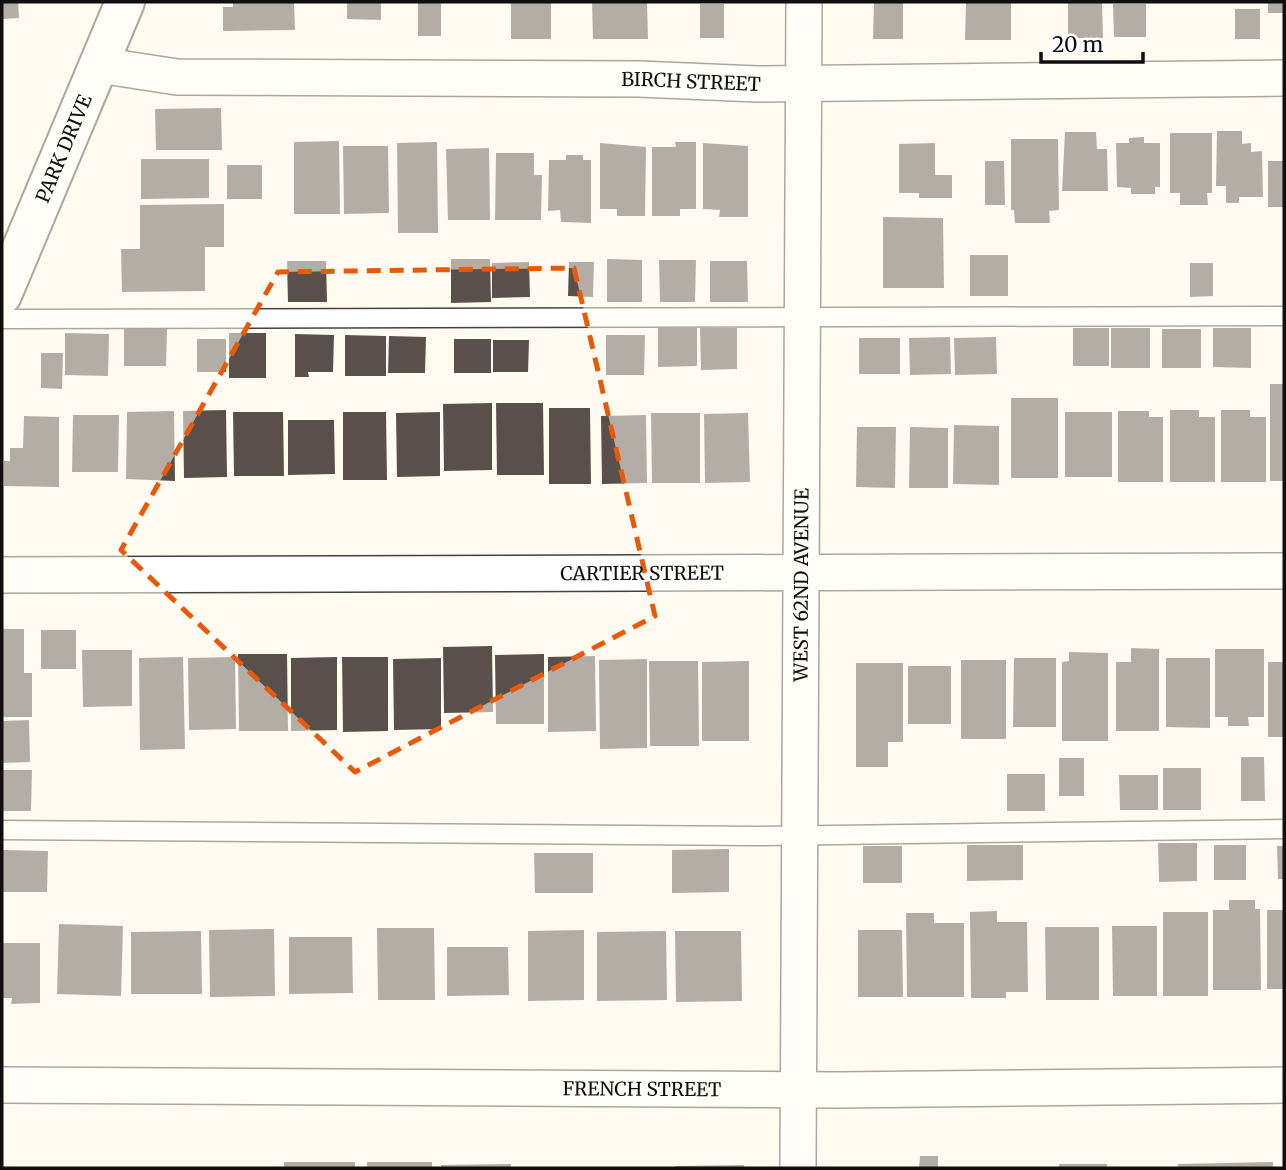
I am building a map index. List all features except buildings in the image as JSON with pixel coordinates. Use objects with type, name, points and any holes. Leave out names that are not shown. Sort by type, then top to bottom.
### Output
[{"type":"street","name":"PARK DRIVE","points":[[2,295],[125,2]]},
{"type":"street","name":"WEST 62ND AVENUE","points":[[798,1168],[804,2]]},
{"type":"street","name":"BIRCH STREET","points":[[99,65],[177,77],[803,82],[1284,78]]},
{"type":"street","name":"CARTIER STREET","points":[[2,575],[1284,571]]},
{"type":"street","name":"FRENCH STREET","points":[[2,1085],[799,1090],[1284,1085]]},
{"type":"lane","points":[[2,319],[1284,316]]},
{"type":"lane","points":[[2,830],[798,835],[1284,829]]},
{"type":"highlighted area","points":[[574,268],[655,616],[355,772],[121,550],[278,272]]}]
